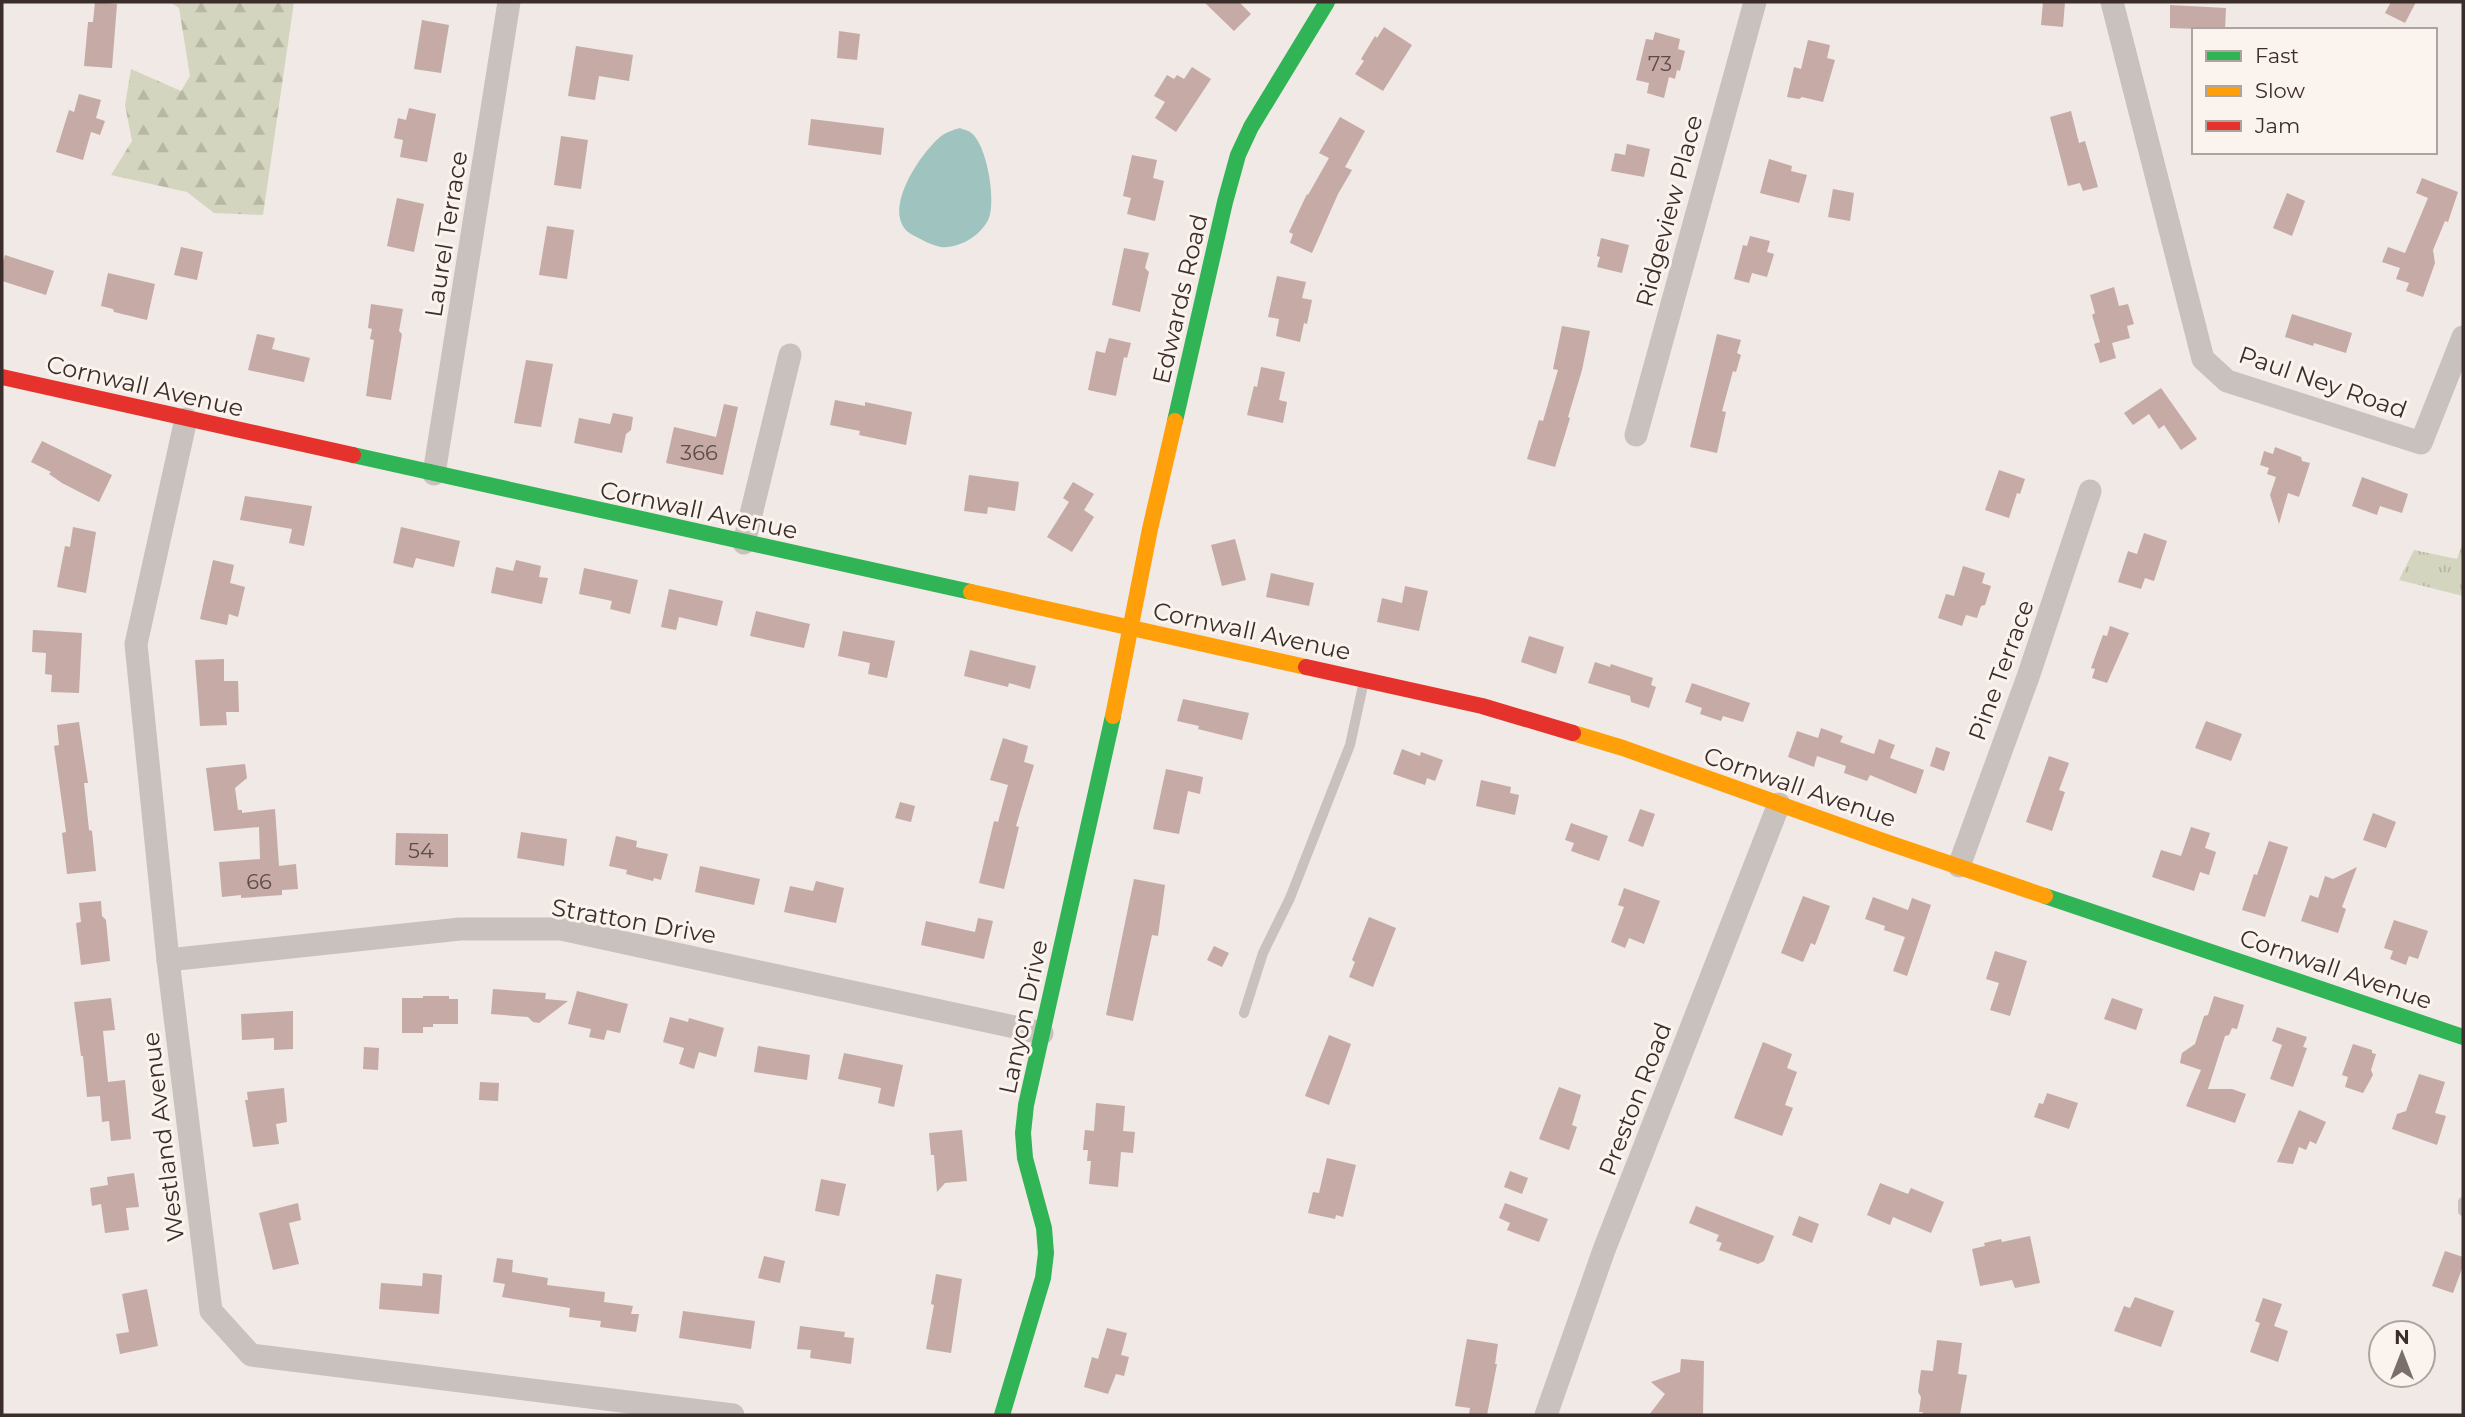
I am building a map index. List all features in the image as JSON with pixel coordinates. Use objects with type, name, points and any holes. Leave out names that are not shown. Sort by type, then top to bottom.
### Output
[{"type":"street","name":"Laurel Terrace","points":[[434,474],[509,2]]},
{"type":"street","name":"Edwards Road","points":[[1131,627],[1150,529],[1224,202],[1238,155],[1251,127],[1327,2]]},
{"type":"street","name":"Ridgeview Place","points":[[1636,435],[1755,2]]},
{"type":"street","name":"Paul Ney Road","points":[[2112,2],[2203,359],[2227,380],[2421,443],[2463,337]]},
{"type":"street","points":[[744,543],[790,355]]},
{"type":"street","name":"Cornwall Avenue","points":[[2,377],[1482,706],[1546,724],[2463,1037]]},
{"type":"street","name":"Westland Avenue","points":[[186,419],[136,644],[168,960],[211,1311],[251,1355],[733,1415]]},
{"type":"street","name":"Pine Terrace","points":[[1959,866],[2028,677],[2090,491]]},
{"type":"street","name":"Lanyon Drive","points":[[1002,1415],[1044,1278],[1044,1228],[1026,1158],[1023,1133],[1026,1105],[1131,627]]},
{"type":"street","name":"Preston Road","points":[[1546,1415],[1604,1250],[1779,804]]},
{"type":"street","name":"Stratton Drive","points":[[168,960],[460,929],[561,929],[1042,1033]]},
{"type":"lane","points":[[1244,1013],[1264,953],[1290,898],[1350,745],[1364,678]]},
{"type":"lane","points":[[2463,1202],[2463,1211]]},
{"type":"green space","points":[[170,2],[294,2],[263,215],[214,213],[187,192],[111,175],[132,141],[125,105],[131,69],[181,91],[190,76],[179,8]]},
{"type":"green space","points":[[2463,542],[2463,596],[2399,580],[2414,550],[2457,559]]},
{"type":"water","points":[[960,128],[970,132],[981,148],[991,186],[991,210],[986,224],[975,235],[955,246],[941,247],[911,234],[902,224],[899,212],[901,198],[914,169],[932,145],[940,137]]},
{"type":"building","points":[[95,2],[117,4],[112,68],[84,66],[88,22],[93,22]]},
{"type":"building","points":[[1204,2],[1239,2],[1251,14],[1234,31]]},
{"type":"building","points":[[2043,2],[2065,2],[2063,27],[2041,25]]},
{"type":"building","points":[[2391,2],[2416,2],[2405,23],[2385,13]]},
{"type":"building","points":[[2170,5],[2226,8],[2225,28],[2170,28]]},
{"type":"building","points":[[422,20],[449,25],[441,73],[414,69]]},
{"type":"building","points":[[1384,27],[1412,45],[1383,91],[1355,74],[1375,36],[1377,38]]},
{"type":"building","points":[[839,31],[860,34],[857,60],[837,58]]},
{"type":"building","points":[[1655,32],[1680,39],[1678,49],[1685,51],[1680,71],[1677,70],[1675,79],[1669,77],[1664,98],[1647,93],[1649,83],[1636,80],[1646,39],[1653,40]]},
{"type":"building","points":[[1808,40],[1830,45],[1827,58],[1835,60],[1823,102],[1787,97],[1794,67],[1801,69]]},
{"type":"building","points":[[576,46],[633,55],[629,81],[599,76],[595,100],[568,96]]},
{"type":"building","points":[[1192,67],[1211,79],[1176,132],[1155,118],[1165,102],[1154,96],[1167,75],[1174,79],[1177,75],[1184,79]]},
{"type":"building","points":[[79,94],[101,100],[96,118],[105,121],[100,135],[91,132],[83,160],[56,152],[69,110],[74,112]]},
{"type":"building","points":[[409,108],[436,114],[427,162],[400,157],[403,140],[394,138],[398,118],[406,120]]},
{"type":"building","points":[[2071,111],[2079,143],[2085,141],[2098,187],[2083,191],[2080,183],[2068,186],[2050,117]]},
{"type":"building","points":[[1340,117],[1365,131],[1345,167],[1352,170],[1338,194],[1312,253],[1290,243],[1293,234],[1289,232],[1307,194],[1329,158],[1319,153]]},
{"type":"building","points":[[811,119],[884,128],[881,155],[808,145]]},
{"type":"building","points":[[561,136],[588,140],[581,189],[554,185]]},
{"type":"building","points":[[1627,144],[1650,149],[1644,177],[1611,171],[1615,153],[1625,155]]},
{"type":"building","points":[[1132,155],[1157,160],[1153,178],[1164,181],[1155,221],[1127,214],[1131,198],[1123,196]]},
{"type":"building","points":[[1769,159],[1792,166],[1791,171],[1807,175],[1799,203],[1760,193]]},
{"type":"building","points":[[2422,178],[2458,192],[2448,222],[2445,221],[2433,250],[2435,263],[2423,297],[2406,291],[2409,283],[2396,279],[2400,268],[2382,262],[2388,247],[2405,253],[2428,198],[2416,193]]},
{"type":"building","points":[[1833,189],[1854,193],[1850,221],[1828,217]]},
{"type":"building","points":[[2287,193],[2305,201],[2292,236],[2273,228]]},
{"type":"building","points":[[397,198],[424,204],[414,252],[387,246]]},
{"type":"building","points":[[547,226],[574,230],[567,279],[539,275]]},
{"type":"building","points":[[1750,236],[1770,241],[1767,252],[1774,254],[1767,277],[1752,273],[1749,283],[1734,279],[1743,245],[1747,246]]},
{"type":"building","points":[[1601,238],[1629,245],[1622,273],[1597,267]]},
{"type":"building","points":[[181,247],[203,252],[197,280],[174,275]]},
{"type":"building","points":[[1124,248],[1149,253],[1145,268],[1149,272],[1140,312],[1112,305]]},
{"type":"building","points":[[5,255],[54,271],[46,295],[2,281]]},
{"type":"building","points":[[108,273],[155,284],[147,320],[101,306]]},
{"type":"building","points":[[1277,276],[1306,282],[1302,298],[1312,300],[1300,342],[1276,336],[1279,319],[1268,317]]},
{"type":"building","points":[[2114,287],[2119,306],[2128,304],[2134,324],[2127,326],[2130,338],[2112,343],[2116,358],[2100,363],[2094,344],[2100,342],[2092,315],[2095,313],[2090,295]]},
{"type":"building","points":[[371,304],[403,309],[399,331],[402,334],[391,400],[366,396],[374,340],[370,339],[372,329],[368,328]]},
{"type":"building","points":[[2292,314],[2352,333],[2346,353],[2285,337]]},
{"type":"building","points":[[1562,326],[1590,331],[1568,417],[1570,418],[1555,467],[1527,459],[1539,420],[1543,421],[1558,370],[1553,369]]},
{"type":"building","points":[[257,334],[275,338],[272,349],[310,358],[304,382],[248,370]]},
{"type":"building","points":[[1717,334],[1741,340],[1737,353],[1741,355],[1736,372],[1733,371],[1722,411],[1726,412],[1717,453],[1690,447]]},
{"type":"building","points":[[1109,338],[1131,343],[1127,358],[1124,357],[1116,396],[1088,390],[1096,351],[1105,353]]},
{"type":"building","points":[[526,360],[553,364],[541,427],[514,423]]},
{"type":"building","points":[[1261,367],[1285,372],[1279,400],[1287,402],[1283,423],[1247,415]]},
{"type":"building","points":[[2161,388],[2197,439],[2181,450],[2164,425],[2159,429],[2149,414],[2133,425],[2124,413]]},
{"type":"building","points":[[835,400],[865,406],[865,402],[912,412],[906,445],[859,435],[860,431],[830,425]]},
{"type":"building","points":[[724,404],[738,407],[723,475],[666,463],[674,427],[716,437]]},
{"type":"building","points":[[613,413],[633,417],[622,453],[574,443],[579,418],[610,424]]},
{"type":"building","points":[[42,441],[112,475],[99,502],[62,483],[49,474],[51,472],[31,462]]},
{"type":"building","points":[[2275,447],[2310,463],[2299,497],[2288,493],[2279,524],[2270,495],[2276,477],[2267,474],[2269,468],[2260,465],[2264,451],[2273,454]]},
{"type":"building","points":[[1999,470],[2025,479],[2009,518],[1985,510]]},
{"type":"building","points":[[969,475],[1019,482],[1015,511],[988,507],[987,514],[964,511]]},
{"type":"building","points":[[2362,477],[2408,494],[2402,513],[2380,506],[2377,515],[2352,506]]},
{"type":"building","points":[[1073,482],[1094,494],[1084,510],[1094,517],[1072,552],[1047,537],[1069,502],[1063,498]]},
{"type":"building","points":[[245,496],[312,506],[304,546],[289,543],[292,529],[240,520]]},
{"type":"building","points":[[73,527],[96,532],[86,593],[57,587],[65,546],[70,547]]},
{"type":"building","points":[[401,527],[460,541],[454,567],[416,558],[413,568],[393,563]]},
{"type":"building","points":[[2144,533],[2167,541],[2154,581],[2145,578],[2141,589],[2118,582],[2128,551],[2137,554]]},
{"type":"building","points":[[1235,539],[1246,580],[1222,586],[1211,545]]},
{"type":"building","points":[[213,560],[234,565],[230,583],[245,587],[238,617],[229,614],[227,625],[200,619]]},
{"type":"building","points":[[516,560],[541,566],[539,577],[548,578],[542,604],[491,593],[496,567],[513,571]]},
{"type":"building","points":[[1963,566],[1985,573],[1982,583],[1991,586],[1985,605],[1981,606],[1977,618],[1966,615],[1962,626],[1938,618],[1946,594],[1954,596]]},
{"type":"building","points":[[584,568],[638,580],[630,614],[610,609],[612,601],[579,594]]},
{"type":"building","points":[[1271,573],[1314,583],[1309,606],[1266,597]]},
{"type":"building","points":[[1405,586],[1428,591],[1419,631],[1377,622],[1382,598],[1402,603]]},
{"type":"building","points":[[669,589],[723,601],[717,626],[679,617],[676,630],[661,627]]},
{"type":"building","points":[[756,611],[810,624],[804,648],[750,636]]},
{"type":"building","points":[[2110,626],[2129,633],[2107,683],[2092,678],[2095,669],[2091,668],[2103,635],[2107,636]]},
{"type":"building","points":[[33,630],[82,633],[79,693],[51,692],[52,675],[45,674],[46,653],[32,652]]},
{"type":"building","points":[[843,631],[895,641],[887,678],[868,674],[870,663],[838,656]]},
{"type":"building","points":[[1529,636],[1564,647],[1556,674],[1521,662]]},
{"type":"building","points":[[970,650],[1036,666],[1030,689],[1009,683],[1008,687],[964,676]]},
{"type":"building","points":[[224,659],[224,681],[238,681],[239,712],[226,712],[227,725],[200,726],[195,660]]},
{"type":"building","points":[[1595,662],[1610,667],[1611,664],[1653,678],[1651,685],[1656,687],[1649,708],[1631,702],[1630,696],[1588,683]]},
{"type":"building","points":[[1692,683],[1750,703],[1743,722],[1723,716],[1721,721],[1700,714],[1702,708],[1685,702]]},
{"type":"building","points":[[1183,699],[1249,713],[1242,740],[1177,721]]},
{"type":"building","points":[[2206,721],[2242,734],[2231,761],[2195,748]]},
{"type":"building","points":[[79,722],[88,783],[84,783],[89,830],[92,831],[96,871],[67,874],[62,833],[66,832],[54,746],[59,745],[57,725]]},
{"type":"building","points":[[1821,728],[1843,736],[1840,742],[1874,754],[1879,739],[1895,745],[1890,758],[1924,770],[1916,794],[1870,775],[1867,781],[1844,773],[1846,766],[1817,756],[1814,767],[1788,757],[1797,731],[1818,738]]},
{"type":"building","points":[[1003,738],[1028,746],[1024,762],[1034,765],[1016,826],[1019,827],[1004,889],[979,883],[994,821],[998,822],[1008,785],[990,780]]},
{"type":"building","points":[[1936,747],[1950,752],[1944,771],[1930,766]]},
{"type":"building","points":[[1402,749],[1443,760],[1435,781],[1427,778],[1425,785],[1393,774]]},
{"type":"building","points":[[2049,756],[2069,763],[2059,790],[2065,792],[2052,831],[2026,822]]},
{"type":"building","points":[[245,764],[247,778],[235,788],[238,810],[242,810],[242,813],[275,809],[279,866],[296,864],[298,889],[282,890],[282,895],[222,897],[219,862],[260,859],[259,827],[214,831],[206,768]]},
{"type":"building","points":[[1166,769],[1203,777],[1200,794],[1188,791],[1179,834],[1153,829]]},
{"type":"building","points":[[1481,780],[1511,787],[1510,793],[1519,795],[1515,815],[1476,806]]},
{"type":"building","points":[[900,802],[915,806],[911,822],[895,818]]},
{"type":"building","points":[[1640,809],[1655,814],[1643,847],[1628,841]]},
{"type":"building","points":[[2373,813],[2396,822],[2386,848],[2363,840]]},
{"type":"building","points":[[1571,823],[1608,836],[1599,861],[1571,851],[1574,843],[1565,840]]},
{"type":"building","points":[[2191,827],[2210,833],[2205,848],[2216,852],[2209,875],[2200,872],[2194,891],[2152,877],[2161,850],[2181,856]]},
{"type":"building","points":[[521,832],[567,839],[564,866],[517,858]]},
{"type":"building","points":[[396,833],[448,834],[448,867],[395,865]]},
{"type":"building","points":[[616,836],[637,841],[636,847],[668,854],[661,880],[654,878],[653,881],[626,874],[627,870],[609,866]]},
{"type":"building","points":[[2269,841],[2288,847],[2265,917],[2242,910]]},
{"type":"building","points":[[700,866],[760,879],[754,905],[695,892]]},
{"type":"building","points":[[2357,867],[2342,907],[2346,909],[2338,933],[2301,921],[2310,895],[2318,898],[2325,876],[2333,879]]},
{"type":"building","points":[[1134,879],[1165,885],[1158,936],[1152,935],[1133,1021],[1106,1015]]},
{"type":"building","points":[[816,881],[844,888],[836,923],[784,912],[790,886],[813,891]]},
{"type":"building","points":[[1624,888],[1660,901],[1644,944],[1629,938],[1625,948],[1611,942],[1624,907],[1618,905]]},
{"type":"building","points":[[1803,896],[1830,906],[1815,945],[1811,943],[1803,962],[1781,953]]},
{"type":"building","points":[[1873,897],[1908,910],[1912,898],[1931,905],[1907,976],[1893,971],[1905,937],[1884,930],[1885,926],[1865,919]]},
{"type":"building","points":[[101,901],[102,916],[106,920],[110,961],[81,965],[76,923],[81,922],[79,903]]},
{"type":"building","points":[[1369,917],[1396,928],[1373,987],[1349,977],[1355,962],[1352,960]]},
{"type":"building","points":[[978,918],[993,921],[984,959],[921,945],[926,921],[975,932]]},
{"type":"building","points":[[2394,920],[2428,931],[2418,959],[2409,956],[2406,965],[2390,959],[2393,951],[2384,948]]},
{"type":"building","points":[[1214,946],[1229,953],[1222,967],[1207,960]]},
{"type":"building","points":[[1995,951],[2027,961],[2010,1016],[1990,1010],[1999,983],[1986,979]]},
{"type":"building","points":[[493,989],[546,993],[545,999],[568,1001],[539,1023],[528,1017],[491,1014]]},
{"type":"building","points":[[577,991],[628,1004],[620,1033],[607,1030],[604,1040],[589,1037],[591,1029],[568,1024]]},
{"type":"building","points":[[449,996],[449,999],[458,999],[458,1024],[433,1024],[433,1027],[423,1027],[423,1033],[402,1033],[402,998]]},
{"type":"building","points":[[2214,996],[2244,1005],[2237,1029],[2232,1028],[2229,1035],[2225,1036],[2208,1089],[2232,1089],[2246,1094],[2235,1123],[2186,1106],[2201,1070],[2180,1063],[2182,1053],[2195,1044]]},
{"type":"building","points":[[111,998],[115,1030],[103,1031],[108,1082],[125,1080],[131,1139],[111,1141],[109,1121],[102,1122],[100,1096],[87,1097],[74,1002]]},
{"type":"building","points":[[2112,998],[2143,1009],[2136,1030],[2104,1019]]},
{"type":"building","points":[[293,1011],[293,1049],[274,1050],[274,1038],[242,1040],[241,1014]]},
{"type":"building","points":[[670,1017],[688,1022],[689,1018],[724,1028],[716,1057],[699,1052],[694,1069],[679,1064],[684,1048],[663,1042]]},
{"type":"building","points":[[2277,1027],[2307,1037],[2303,1047],[2307,1048],[2293,1087],[2270,1079],[2282,1045],[2272,1041]]},
{"type":"building","points":[[1329,1035],[1351,1044],[1329,1105],[1305,1096]]},
{"type":"building","points":[[1763,1042],[1792,1054],[1787,1068],[1797,1072],[1785,1105],[1793,1108],[1782,1136],[1734,1118]]},
{"type":"building","points":[[2353,1044],[2376,1054],[2371,1070],[2373,1075],[2363,1093],[2345,1087],[2348,1077],[2342,1075]]},
{"type":"building","points":[[758,1046],[810,1055],[807,1080],[754,1072]]},
{"type":"building","points":[[364,1047],[379,1048],[378,1070],[363,1069]]},
{"type":"building","points":[[844,1053],[903,1065],[894,1107],[878,1103],[881,1088],[838,1079]]},
{"type":"building","points":[[2419,1074],[2445,1082],[2435,1113],[2446,1116],[2437,1145],[2392,1129],[2397,1114],[2406,1111]]},
{"type":"building","points":[[480,1082],[499,1083],[498,1101],[479,1100]]},
{"type":"building","points":[[1559,1087],[1581,1095],[1572,1125],[1577,1127],[1569,1150],[1539,1139]]},
{"type":"building","points":[[284,1088],[287,1122],[276,1124],[279,1144],[253,1147],[245,1100],[248,1100],[247,1092]]},
{"type":"building","points":[[2047,1093],[2078,1103],[2069,1129],[2034,1117],[2039,1103],[2043,1104]]},
{"type":"building","points":[[1096,1103],[1125,1106],[1123,1131],[1135,1132],[1133,1153],[1121,1152],[1118,1187],[1089,1184],[1091,1161],[1087,1161],[1088,1150],[1083,1150],[1085,1130],[1094,1131]]},
{"type":"building","points":[[2299,1110],[2326,1122],[2316,1144],[2310,1141],[2306,1150],[2299,1147],[2293,1164],[2277,1162]]},
{"type":"building","points":[[962,1130],[967,1181],[945,1183],[937,1192],[929,1133]]},
{"type":"building","points":[[1327,1158],[1356,1165],[1343,1217],[1336,1215],[1335,1219],[1308,1213],[1313,1192],[1319,1193]]},
{"type":"building","points":[[1510,1171],[1528,1178],[1522,1194],[1504,1187]]},
{"type":"building","points":[[134,1173],[139,1207],[126,1208],[129,1230],[105,1233],[101,1204],[92,1206],[90,1188],[108,1185],[107,1177]]},
{"type":"building","points":[[821,1179],[846,1184],[839,1216],[815,1211]]},
{"type":"building","points":[[1880,1183],[1908,1194],[1911,1188],[1944,1202],[1931,1233],[1893,1217],[1890,1225],[1867,1215]]},
{"type":"building","points":[[298,1203],[301,1220],[289,1223],[299,1264],[273,1270],[259,1213]]},
{"type":"building","points":[[1505,1203],[1548,1219],[1539,1242],[1507,1230],[1510,1223],[1499,1218]]},
{"type":"building","points":[[1696,1206],[1774,1236],[1764,1261],[1758,1264],[1719,1250],[1722,1243],[1716,1241],[1719,1235],[1689,1223]]},
{"type":"building","points":[[1799,1216],[1819,1224],[1812,1243],[1792,1235]]},
{"type":"building","points":[[2030,1236],[2040,1283],[2015,1288],[2012,1280],[1980,1286],[1972,1249],[2001,1239],[2002,1242]]},
{"type":"building","points":[[2445,1251],[2463,1257],[2463,1266],[2453,1293],[2432,1286]]},
{"type":"building","points":[[764,1256],[785,1261],[780,1283],[758,1278]]},
{"type":"building","points":[[497,1258],[513,1260],[512,1272],[548,1278],[547,1285],[605,1292],[604,1302],[633,1306],[631,1314],[639,1314],[636,1332],[600,1327],[601,1321],[569,1317],[570,1308],[502,1297],[505,1284],[493,1282]]},
{"type":"building","points":[[423,1273],[442,1275],[439,1314],[379,1309],[381,1283],[422,1286]]},
{"type":"building","points":[[936,1274],[962,1279],[951,1353],[926,1349],[934,1305],[931,1304]]},
{"type":"building","points":[[147,1289],[158,1346],[120,1354],[116,1334],[129,1332],[122,1294]]},
{"type":"building","points":[[2135,1297],[2174,1311],[2161,1347],[2114,1331],[2124,1306],[2130,1308]]},
{"type":"building","points":[[2263,1298],[2282,1304],[2274,1326],[2288,1331],[2278,1362],[2250,1352],[2260,1323],[2255,1321]]},
{"type":"building","points":[[683,1311],[755,1321],[751,1349],[679,1338]]},
{"type":"building","points":[[800,1326],[845,1332],[844,1337],[854,1338],[851,1364],[810,1358],[811,1350],[797,1349]]},
{"type":"building","points":[[1107,1328],[1127,1333],[1121,1355],[1129,1357],[1124,1376],[1116,1374],[1108,1394],[1084,1387],[1092,1357],[1098,1359]]},
{"type":"building","points":[[1467,1339],[1498,1344],[1487,1415],[1469,1415],[1470,1408],[1455,1406]]},
{"type":"building","points":[[1937,1340],[1962,1343],[1958,1374],[1967,1375],[1960,1415],[1922,1415],[1923,1412],[1919,1412],[1921,1370],[1933,1371]]},
{"type":"building","points":[[1681,1359],[1704,1361],[1703,1415],[1649,1415],[1665,1394],[1651,1382],[1680,1372]]},
{"type":"traffic: fast","points":[[1175,421],[1238,155],[1251,127],[1327,2]]},
{"type":"traffic: fast","points":[[353,455],[971,592]]},
{"type":"traffic: fast","points":[[1002,1415],[1043,1278],[1046,1253],[1044,1228],[1025,1158],[1023,1133],[1026,1105],[1113,716]]},
{"type":"traffic: fast","points":[[2045,896],[2463,1037]]},
{"type":"traffic: slow","points":[[1113,716],[1150,529],[1175,421]]},
{"type":"traffic: slow","points":[[971,592],[1306,667]]},
{"type":"traffic: slow","points":[[1573,733],[1623,748],[2045,896]]},
{"type":"traffic: jam","points":[[2,377],[353,455]]},
{"type":"traffic: jam","points":[[1306,667],[1482,706],[1573,733]]}]
